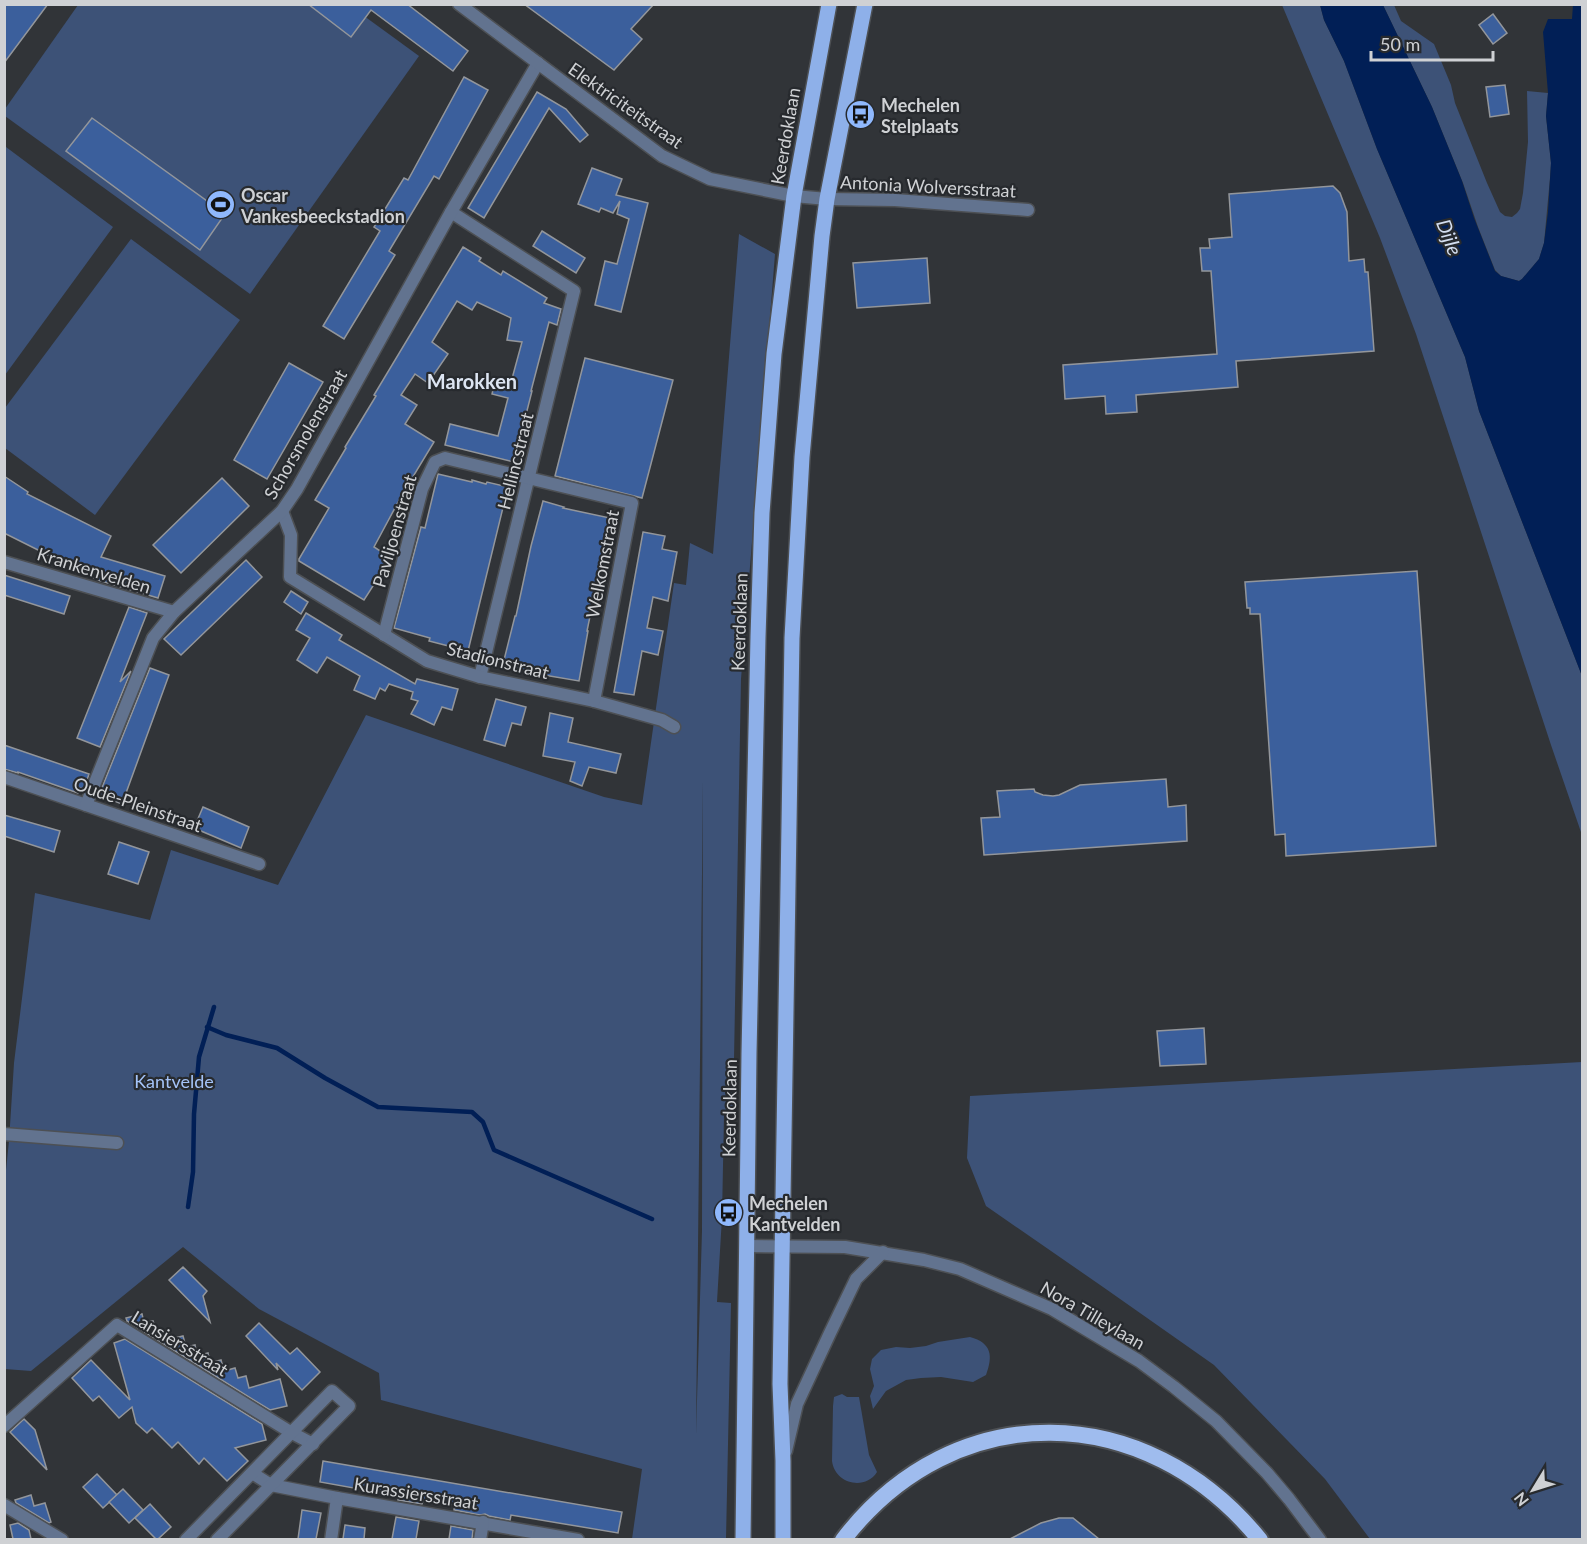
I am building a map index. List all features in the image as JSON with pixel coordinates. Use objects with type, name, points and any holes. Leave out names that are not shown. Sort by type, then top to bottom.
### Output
[{"type":"highway","points":[[843,1539],[875,1502],[907,1477],[933,1461],[965,1447],[989,1440],[1046,1432],[1093,1436],[1147,1452],[1168,1461],[1217,1495],[1260,1539]]},
{"type":"main road","name":"Keerdoklaan","points":[[743,1539],[757,649],[762,513],[774,354],[794,196],[830,4]]},
{"type":"main road","points":[[783,1539],[780,1384],[792,638],[802,456],[822,236],[827,199],[865,4]]},
{"type":"street","name":"Elektriciteitstraat","points":[[459,4],[662,156],[710,179],[794,196],[827,199]]},
{"type":"street","name":"Schorsmolenstraat","points":[[86,805],[153,638],[174,612],[282,511],[297,489],[451,212],[538,63]]},
{"type":"street","name":"Antonia Wolversstraat","points":[[827,199],[896,200],[1028,210]]},
{"type":"street","name":"Hellincstraat","points":[[451,212],[574,291],[480,677]]},
{"type":"street","name":"Paviljoenstraat","points":[[384,635],[422,489],[435,462],[445,458],[529,479]]},
{"type":"street","name":"Welkomstraat","points":[[529,479],[632,503],[594,701]]},
{"type":"street","name":"Stadionstraat","points":[[282,511],[291,535],[290,577],[427,661],[480,677],[594,701],[662,720],[674,727]]},
{"type":"street","name":"Krankenvelden","points":[[4,562],[174,612]]},
{"type":"street","name":"Oude-Pleinstraat","points":[[4,777],[259,864]]},
{"type":"street","points":[[4,1134],[117,1143]]},
{"type":"street","name":"Nora Tilleylaan","points":[[746,1246],[845,1246],[924,1260],[960,1269],[1052,1309],[1132,1357],[1188,1398],[1236,1441],[1289,1499],[1320,1539]]},
{"type":"street","points":[[783,1461],[797,1404],[830,1333],[856,1279],[883,1252]]},
{"type":"street","name":"Lansiersstraat","points":[[4,1426],[117,1325],[313,1444]]},
{"type":"street","points":[[186,1539],[332,1391],[349,1406],[217,1539]]},
{"type":"street","name":"Kurassiersstraat","points":[[252,1473],[272,1485],[578,1539]]},
{"type":"street","points":[[331,1539],[337,1498]]},
{"type":"street","points":[[4,1505],[62,1539]]},
{"type":"street","points":[[480,1539],[483,1522]]},
{"type":"green space","name":"Oscar Vankesbeeckstadion","points":[[78,5],[349,5],[419,56],[250,294],[5,116],[5,109]]},
{"type":"green space","points":[[1282,5],[1320,5],[1324,20],[1344,61],[1377,149],[1465,357],[1479,411],[1582,676],[1582,835],[1416,334],[1380,238]]},
{"type":"green space","points":[[1383,5],[1394,5],[1401,21],[1434,44],[1487,183],[1500,212],[1505,216],[1512,217],[1517,213],[1523,193],[1528,142],[1527,91],[1548,93],[1546,116],[1551,163],[1544,243],[1539,259],[1519,281],[1501,276],[1495,270],[1432,107]]},
{"type":"green space","points":[[6,147],[113,227],[5,375],[4,148]]},
{"type":"green space","name":"Kantvelde","points":[[739,234],[775,254],[741,679],[733,1114],[724,1114],[722,1217],[717,1302],[731,1303],[726,1539],[632,1539],[642,1469],[381,1400],[379,1373],[259,1309],[183,1247],[31,1371],[5,1369],[5,1180],[14,1063],[35,893],[150,920],[171,850],[278,885],[366,715],[604,797],[642,805],[674,583],[686,585],[690,543],[713,554]],"holes":[[[703,780],[702,1231],[696,1434]]]},
{"type":"green space","points":[[131,239],[240,320],[95,515],[5,448],[5,408]]},
{"type":"green space","points":[[1582,1062],[1582,1539],[1370,1539],[1325,1479],[1214,1365],[986,1206],[967,1158],[970,1096]]},
{"type":"green space","points":[[970,1337],[983,1343],[989,1351],[990,1362],[986,1375],[973,1382],[941,1377],[906,1380],[886,1391],[873,1409],[870,1396],[874,1386],[870,1369],[872,1359],[881,1350],[926,1346]]},
{"type":"green space","points":[[842,1394],[847,1397],[859,1397],[869,1455],[877,1472],[865,1482],[844,1480],[834,1469],[832,1461],[833,1406],[834,1397]]},
{"type":"water","name":"Dijle","points":[[1320,5],[1383,5],[1432,107],[1495,271],[1501,276],[1519,281],[1539,259],[1544,243],[1548,212],[1551,163],[1546,116],[1548,93],[1543,32],[1548,19],[1572,19],[1573,5],[1582,5],[1582,676],[1479,411],[1465,357],[1377,149],[1344,61],[1324,20]]},
{"type":"building","points":[[4,4],[48,4],[4,63]]},
{"type":"building","points":[[308,4],[407,4],[468,51],[453,71],[371,10],[351,37]]},
{"type":"building","points":[[524,4],[654,4],[631,29],[642,39],[614,70]]},
{"type":"building","points":[[1493,14],[1507,33],[1493,44],[1479,25]]},
{"type":"building","points":[[464,77],[488,90],[439,179],[434,176],[389,251],[395,255],[344,339],[323,326],[380,231],[374,227],[404,178],[408,180]]},
{"type":"building","points":[[1505,85],[1509,114],[1490,117],[1486,87]]},
{"type":"building","points":[[537,92],[566,109],[588,135],[580,142],[549,108],[484,218],[468,208]]},
{"type":"building","points":[[92,118],[225,214],[200,250],[66,151]]},
{"type":"building","points":[[592,168],[622,179],[616,195],[648,203],[621,312],[595,305],[605,261],[617,264],[629,219],[617,214],[620,201],[613,213],[601,208],[599,212],[578,204]]},
{"type":"building","points":[[1333,186],[1340,193],[1347,212],[1349,261],[1364,259],[1365,272],[1368,272],[1374,351],[1236,361],[1238,387],[1136,395],[1137,412],[1106,414],[1105,396],[1065,399],[1063,365],[1217,354],[1211,271],[1202,271],[1200,248],[1210,248],[1209,239],[1232,237],[1229,194]]},
{"type":"building","points":[[542,231],[585,258],[576,273],[533,246]]},
{"type":"building","points":[[463,247],[481,258],[479,261],[501,275],[503,271],[547,298],[544,303],[561,309],[557,325],[549,322],[514,462],[445,445],[450,424],[498,436],[508,398],[492,394],[495,382],[510,386],[522,342],[507,340],[511,318],[477,302],[472,310],[457,301],[432,342],[448,354],[428,383],[415,374],[401,395],[417,405],[405,424],[434,442],[374,547],[391,558],[364,600],[299,561],[329,508],[315,500],[376,396],[374,395]]},
{"type":"building","points":[[927,258],[930,303],[857,308],[853,263]]},
{"type":"building","points":[[585,358],[673,380],[642,498],[555,476]]},
{"type":"building","points":[[289,363],[323,382],[267,479],[234,460]]},
{"type":"building","points":[[438,474],[508,487],[468,651],[429,641],[430,638],[394,628],[421,527],[425,528]]},
{"type":"building","points":[[4,476],[28,492],[27,494],[111,536],[101,557],[165,576],[158,598],[98,580],[4,533]]},
{"type":"building","points":[[222,478],[249,506],[181,573],[153,545]]},
{"type":"building","points":[[543,501],[563,508],[610,518],[579,681],[538,674],[503,664]]},
{"type":"building","points":[[643,532],[665,536],[662,549],[677,552],[668,601],[653,597],[647,628],[663,631],[658,655],[642,651],[634,695],[614,692]]},
{"type":"building","points":[[246,560],[262,577],[181,655],[164,639]]},
{"type":"building","points":[[1417,571],[1436,846],[1286,856],[1285,834],[1275,835],[1260,614],[1250,614],[1250,608],[1247,608],[1245,582]]},
{"type":"building","points":[[4,575],[70,596],[64,614],[4,595]]},
{"type":"building","points":[[291,591],[308,602],[301,614],[284,602]]},
{"type":"building","points":[[129,607],[147,613],[120,682],[131,671],[100,747],[77,738]]},
{"type":"building","points":[[306,613],[342,635],[339,640],[415,684],[417,679],[458,689],[452,710],[442,707],[434,725],[411,714],[418,701],[411,699],[413,692],[389,684],[385,691],[380,688],[375,699],[354,690],[360,676],[327,657],[317,673],[297,660],[310,638],[296,630]]},
{"type":"building","points":[[150,668],[169,675],[122,804],[99,795]]},
{"type":"building","points":[[496,699],[526,707],[521,725],[512,723],[505,746],[484,740]]},
{"type":"building","points":[[550,713],[573,718],[568,742],[621,754],[616,773],[589,767],[582,786],[570,781],[575,762],[543,756]]},
{"type":"building","points":[[4,745],[89,774],[84,789],[80,788],[78,793],[4,769]]},
{"type":"building","points":[[1166,779],[1168,807],[1186,805],[1187,841],[984,855],[981,818],[1000,817],[997,791],[1034,789],[1035,792],[1043,795],[1053,796],[1080,785]]},
{"type":"building","points":[[203,807],[249,827],[241,848],[194,828]]},
{"type":"building","points":[[4,815],[60,831],[54,852],[4,836]]},
{"type":"building","points":[[119,842],[149,852],[138,884],[108,874]]},
{"type":"building","points":[[1204,1028],[1206,1064],[1160,1066],[1157,1031]]},
{"type":"building","points":[[183,1267],[207,1291],[203,1296],[210,1322],[169,1280]]},
{"type":"building","points":[[142,1314],[144,1323],[153,1321],[157,1333],[168,1330],[171,1339],[183,1336],[186,1347],[195,1345],[197,1356],[208,1353],[210,1363],[221,1360],[224,1371],[235,1368],[238,1378],[246,1376],[249,1388],[280,1379],[287,1406],[270,1410],[127,1321],[126,1318]]},
{"type":"building","points":[[259,1323],[290,1354],[297,1348],[320,1372],[302,1390],[276,1363],[278,1370],[246,1336]]},
{"type":"building","points":[[125,1339],[262,1424],[266,1440],[235,1448],[248,1461],[227,1481],[204,1458],[199,1464],[178,1442],[172,1448],[152,1428],[147,1433],[136,1423],[132,1407],[119,1418],[99,1396],[93,1401],[72,1378],[91,1360],[130,1400],[114,1343]]},
{"type":"building","points":[[24,1419],[35,1430],[47,1470],[10,1432]]},
{"type":"building","points":[[323,1461],[622,1512],[618,1533],[511,1515],[510,1520],[485,1514],[480,1515],[454,1510],[455,1505],[423,1500],[422,1504],[398,1500],[399,1496],[320,1482]]},
{"type":"building","points":[[97,1474],[117,1495],[103,1508],[83,1487]]},
{"type":"building","points":[[123,1489],[143,1510],[129,1523],[109,1502]]},
{"type":"building","points":[[31,1495],[34,1506],[45,1503],[51,1522],[49,1523],[16,1503],[15,1500]]},
{"type":"building","points":[[150,1504],[171,1527],[158,1539],[135,1518]]},
{"type":"building","points":[[302,1510],[321,1513],[316,1539],[298,1539]]},
{"type":"building","points":[[396,1517],[419,1521],[416,1539],[392,1539]]},
{"type":"building","points":[[1059,1518],[1073,1518],[1099,1539],[1010,1539],[1041,1523]]},
{"type":"building","points":[[18,1523],[29,1530],[31,1539],[13,1539],[10,1525]]},
{"type":"building","points":[[345,1525],[365,1528],[364,1539],[343,1539]]},
{"type":"building","points":[[451,1526],[473,1530],[472,1539],[449,1539]]},
{"type":"waterway","points":[[188,1207],[193,1172],[194,1114],[199,1057],[214,1007]]},
{"type":"waterway","points":[[207,1027],[226,1035],[277,1048],[378,1107],[472,1112],[483,1122],[494,1150],[652,1219]]},
{"type":"place","name":"Mechelen Stelplaats","points":[[860,115]]},
{"type":"place","name":"Oscar Vankesbeeckstadion","points":[[220,205]]},
{"type":"place","name":"Mechelen Kantvelden","points":[[728,1213]]},
{"type":"district","name":"Marokken","points":[[472,381]]}]
